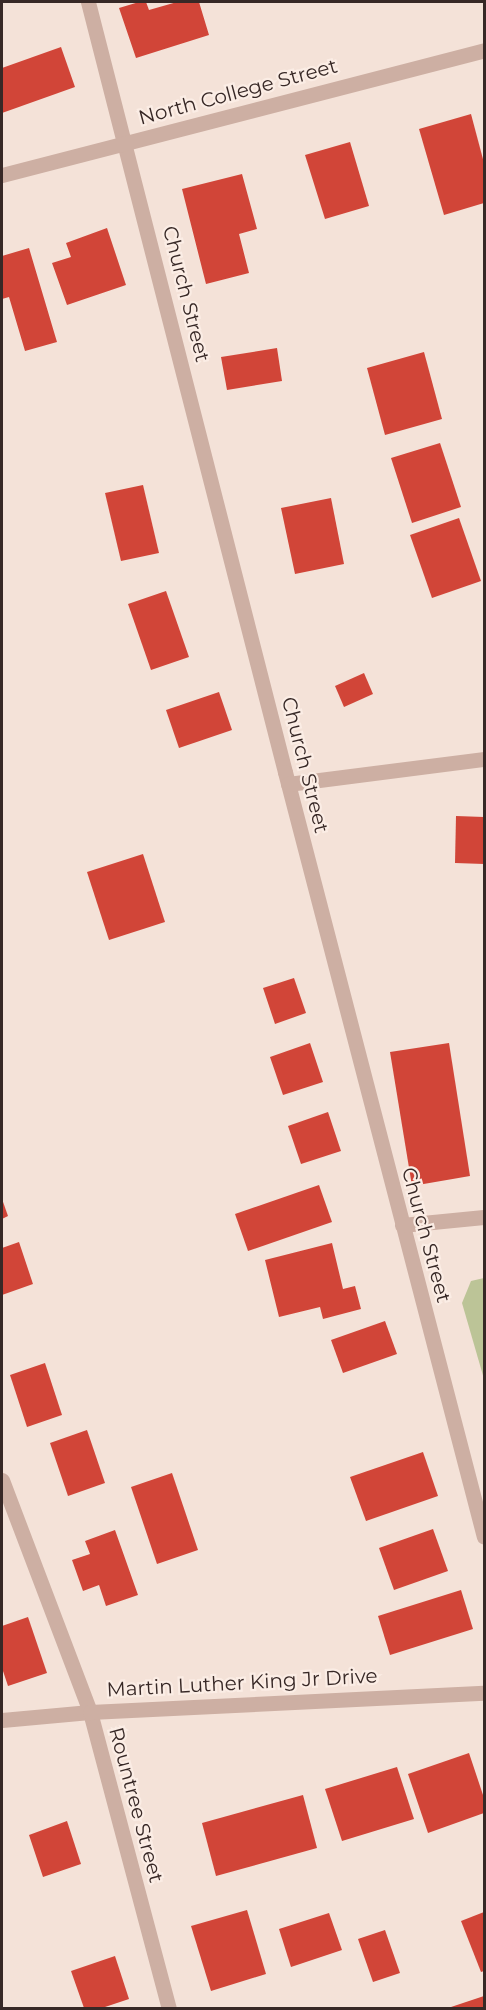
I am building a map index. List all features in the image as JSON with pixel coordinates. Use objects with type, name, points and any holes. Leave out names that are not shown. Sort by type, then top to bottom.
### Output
[{"type":"street","name":"Church Street","points":[[88,2],[484,1537]]},
{"type":"street","name":"North College Street","points":[[2,175],[484,50]]},
{"type":"street","points":[[288,784],[484,759]]},
{"type":"street","points":[[402,1225],[484,1217]]},
{"type":"street","name":"Rountree Street","points":[[2,1480],[90,1712],[169,2008]]},
{"type":"street","name":"Martin Luther King Jr Drive","points":[[2,1720],[90,1712],[484,1693]]},
{"type":"green space","points":[[484,1278],[484,1379],[462,1303],[471,1281]]},
{"type":"building","points":[[146,2],[149,10],[177,2],[199,2],[209,35],[136,58],[119,8]]},
{"type":"building","points":[[61,47],[75,87],[2,113],[2,68]]},
{"type":"building","points":[[471,114],[484,163],[484,203],[444,215],[419,129]]},
{"type":"building","points":[[350,142],[369,206],[325,219],[305,155]]},
{"type":"building","points":[[242,174],[257,229],[239,234],[249,273],[206,284],[182,189]]},
{"type":"building","points":[[107,228],[126,285],[67,305],[52,263],[71,257],[66,243]]},
{"type":"building","points":[[29,248],[57,342],[25,351],[9,297],[2,299],[2,256]]},
{"type":"building","points":[[277,348],[282,381],[227,390],[221,357]]},
{"type":"building","points":[[424,352],[442,419],[385,435],[367,368]]},
{"type":"building","points":[[440,443],[461,507],[412,523],[391,458]]},
{"type":"building","points":[[143,485],[159,553],[121,561],[105,493]]},
{"type":"building","points":[[331,498],[344,564],[295,574],[281,508]]},
{"type":"building","points":[[459,518],[481,581],[432,598],[410,535]]},
{"type":"building","points":[[166,591],[189,657],[151,670],[128,604]]},
{"type":"building","points":[[364,673],[373,694],[344,707],[335,686]]},
{"type":"building","points":[[219,692],[232,730],[179,748],[166,710]]},
{"type":"building","points":[[456,816],[484,817],[484,864],[455,863]]},
{"type":"building","points":[[143,854],[165,922],[109,940],[87,872]]},
{"type":"building","points":[[294,978],[306,1013],[275,1024],[263,988]]},
{"type":"building","points":[[310,1043],[323,1082],[283,1095],[270,1057]]},
{"type":"building","points":[[449,1043],[470,1176],[412,1186],[390,1052]]},
{"type":"building","points":[[328,1112],[341,1151],[301,1164],[288,1126]]},
{"type":"building","points":[[319,1185],[332,1222],[248,1251],[235,1214]]},
{"type":"building","points":[[2,1199],[8,1216],[2,1219]]},
{"type":"building","points":[[19,1242],[33,1284],[2,1295],[2,1248]]},
{"type":"building","points":[[332,1243],[343,1289],[355,1286],[361,1309],[323,1319],[320,1307],[279,1317],[265,1260]]},
{"type":"building","points":[[385,1321],[397,1354],[343,1373],[331,1340]]},
{"type":"building","points":[[45,1363],[62,1415],[27,1427],[10,1375]]},
{"type":"building","points":[[87,1430],[105,1483],[68,1496],[50,1443]]},
{"type":"building","points":[[423,1452],[438,1496],[366,1521],[350,1477]]},
{"type":"building","points":[[172,1473],[198,1550],[157,1564],[131,1487]]},
{"type":"building","points":[[433,1529],[448,1571],[394,1590],[379,1548]]},
{"type":"building","points":[[115,1530],[138,1595],[106,1606],[99,1585],[83,1591],[72,1560],[90,1554],[85,1541]]},
{"type":"building","points":[[461,1590],[473,1629],[390,1655],[378,1616]]},
{"type":"building","points":[[28,1617],[47,1673],[8,1686],[2,1668],[2,1626]]},
{"type":"building","points":[[469,1753],[484,1798],[484,1813],[428,1833],[408,1774]]},
{"type":"building","points":[[397,1767],[414,1819],[342,1841],[325,1789]]},
{"type":"building","points":[[303,1795],[317,1848],[216,1876],[202,1823]]},
{"type":"building","points":[[67,1821],[81,1864],[43,1877],[29,1835]]},
{"type":"building","points":[[247,1910],[266,1974],[211,1991],[191,1926]]},
{"type":"building","points":[[484,1912],[484,1971],[481,1972],[461,1921]]},
{"type":"building","points":[[329,1913],[342,1950],[291,1967],[279,1929]]},
{"type":"building","points":[[385,1930],[400,1973],[373,1982],[358,1939]]},
{"type":"building","points":[[115,1956],[129,1999],[102,2008],[84,2008],[71,1971]]},
{"type":"building","points":[[484,1996],[484,2008],[448,2008]]}]
